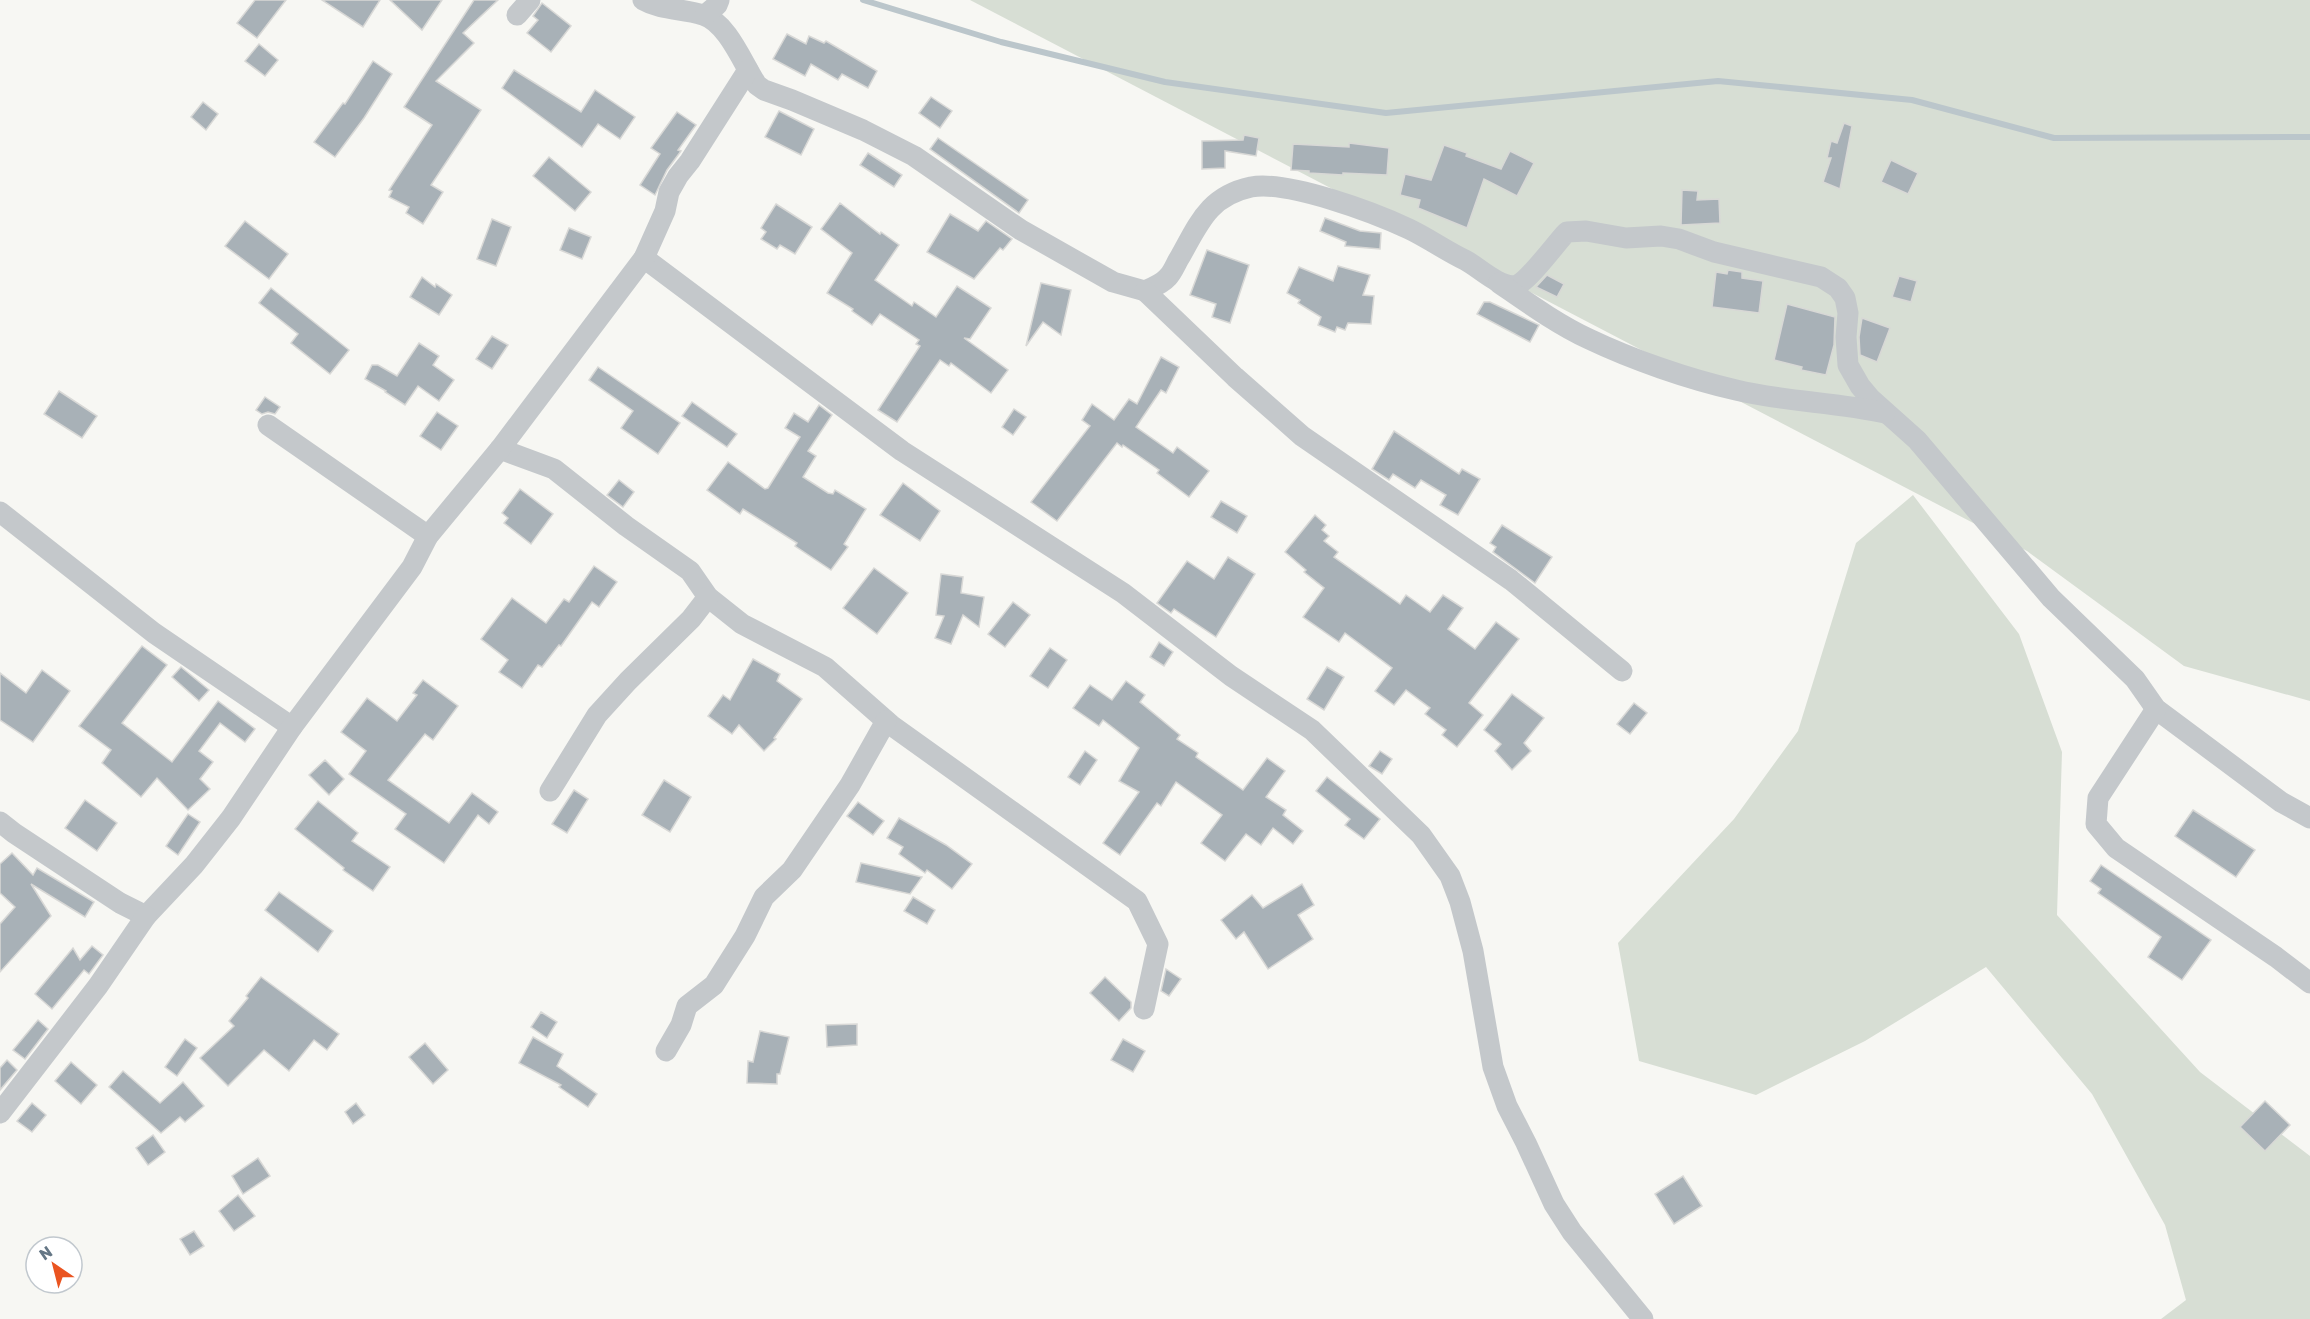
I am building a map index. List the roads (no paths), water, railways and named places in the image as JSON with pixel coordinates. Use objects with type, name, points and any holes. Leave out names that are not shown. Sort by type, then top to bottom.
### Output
[{"type":"street","points":[[644,0],[659,6],[712,8],[757,85],[764,90],[863,130],[914,156],[1021,230],[1113,282],[1145,291],[1235,377],[1302,436],[1510,580],[1622,671]]},
{"type":"street","points":[[0,1113],[98,986],[146,916],[194,865],[231,818],[292,727],[412,567],[428,536],[500,449],[644,258],[665,211],[669,192],[748,70]]},
{"type":"street","points":[[1145,291],[1168,277],[1197,226],[1215,202],[1229,193],[1254,186],[1288,188],[1361,209],[1409,229],[1466,261],[1535,308],[1588,339],[1662,368],[1744,392],[1782,399],[1850,405],[1889,414]]},
{"type":"street","points":[[1497,282],[1516,285],[1520,283],[1567,232],[1586,231],[1626,238],[1661,236],[1679,239],[1714,252],[1821,277],[1838,288],[1845,298],[1848,313],[1846,337],[1848,365],[1860,386],[1917,440],[2051,598],[2135,679],[2156,709],[2281,802],[2310,818]]},
{"type":"street","points":[[644,258],[902,451],[1123,593],[1231,676],[1312,730],[1421,835],[1450,876],[1460,902],[1473,951],[1493,1067],[1507,1106],[1554,1204],[1572,1232],[1643,1319]]},
{"type":"street","points":[[268,425],[428,536]]},
{"type":"street","points":[[500,449],[554,469],[626,526],[690,572],[708,597],[742,624],[825,667],[886,721],[1137,901],[1158,944],[1144,1009]]},
{"type":"street","points":[[0,512],[154,633],[292,727]]},
{"type":"street","points":[[550,791],[597,715],[628,681],[684,627],[708,597]]},
{"type":"street","points":[[2156,709],[2098,798],[2096,824],[2116,848],[2310,983]]},
{"type":"street","points":[[666,1051],[681,1025],[687,1006],[714,985],[745,936],[764,897],[792,870],[850,784],[886,721]]},
{"type":"street","points":[[0,822],[120,903],[146,916]]},
{"type":"waterway","points":[[863,0],[1001,42],[1165,82],[1386,113],[1718,81],[1912,100],[2054,138],[2310,137]]}]
